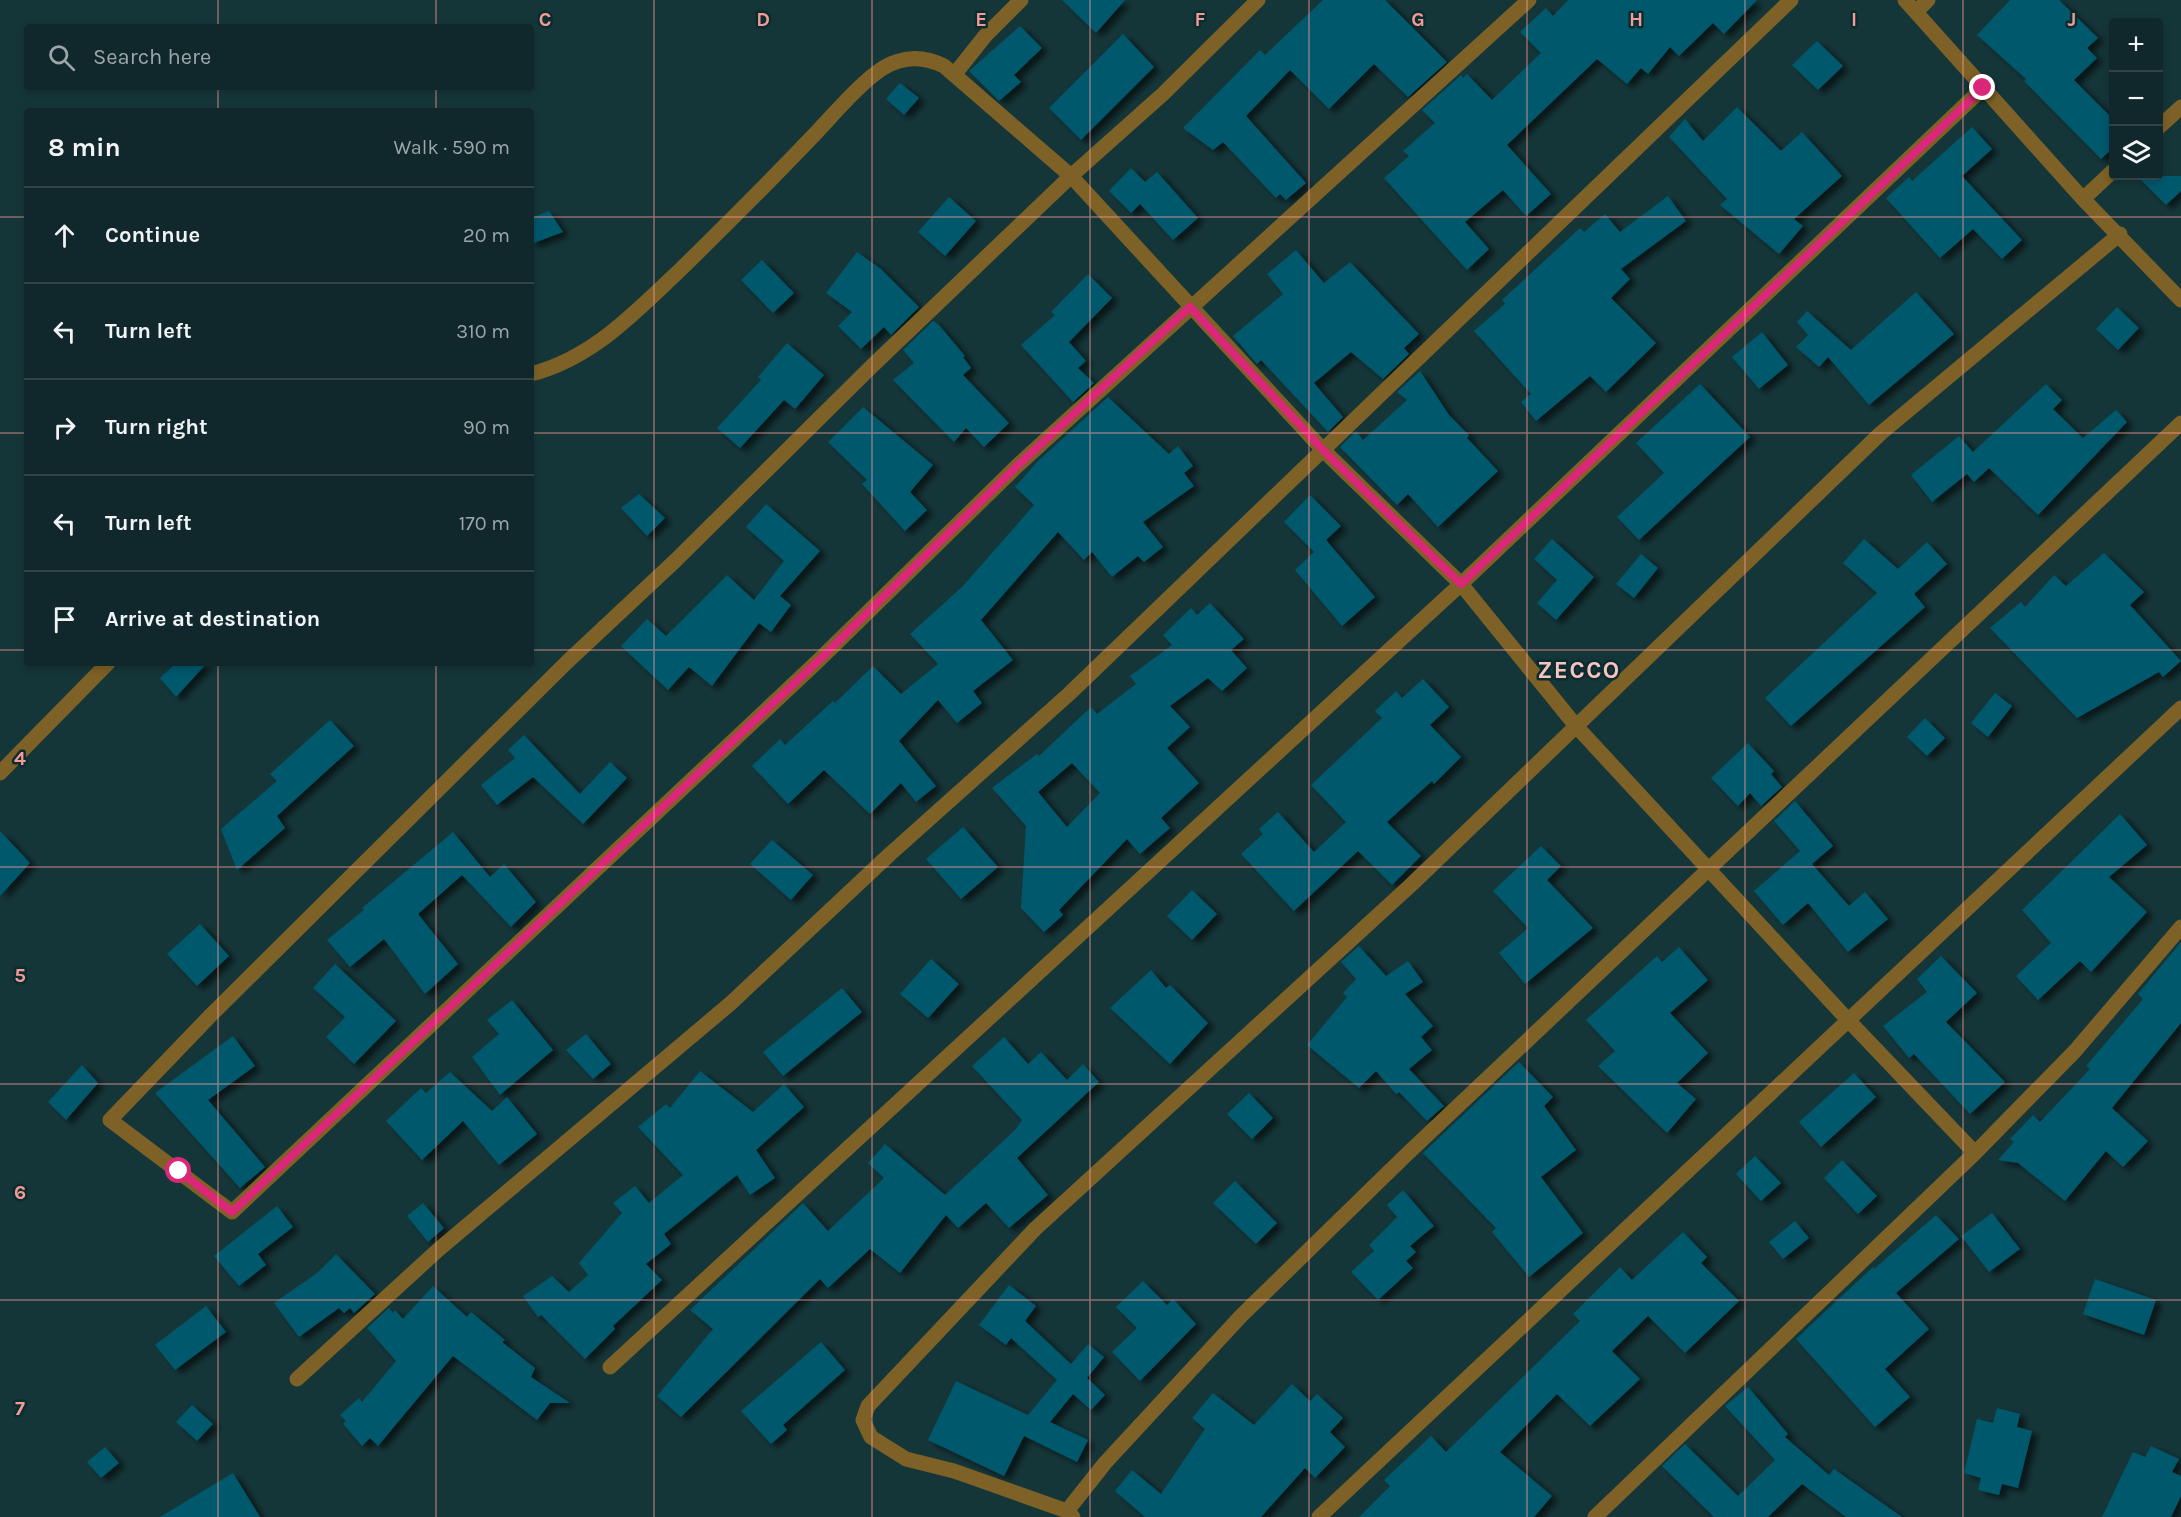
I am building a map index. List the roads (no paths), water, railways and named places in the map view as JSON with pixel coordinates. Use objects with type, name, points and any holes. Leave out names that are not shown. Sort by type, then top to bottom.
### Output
[{"type":"street","points":[[954,75],[985,36],[1021,0]]},
{"type":"street","points":[[1258,0],[1163,93],[1071,176],[559,670],[211,1015],[110,1120],[232,1212],[811,668],[1017,466],[1529,0]]},
{"type":"street","points":[[297,1379],[438,1250],[731,1003],[889,855],[1069,694],[1791,0]]},
{"type":"street","points":[[1905,0],[2083,199],[2120,234],[2181,300]]},
{"type":"street","points":[[1916,12],[1928,0]]},
{"type":"street","points":[[534,373],[584,352],[609,336],[722,230],[838,111],[884,68],[902,60],[929,59],[944,66],[1071,176],[1324,451],[1461,584],[1576,726],[1847,1019],[1975,1153]]},
{"type":"street","points":[[610,1367],[1461,584],[1983,88]]},
{"type":"street","points":[[2160,126],[2181,107]]},
{"type":"street","points":[[2083,199],[2109,175]]},
{"type":"street","points":[[2120,234],[1881,434],[1403,892],[1035,1229],[868,1406],[863,1420],[871,1437],[906,1459],[954,1472],[1070,1514],[1105,1463],[1241,1316],[1405,1156],[2181,423]]},
{"type":"street","points":[[0,773],[105,666]]},
{"type":"street","points":[[1319,1517],[2181,708]]},
{"type":"street","points":[[1595,1517],[1975,1153],[2075,1051],[2181,927]]},
{"type":"district","name":"ZECCO","points":[[1579,670]]}]
